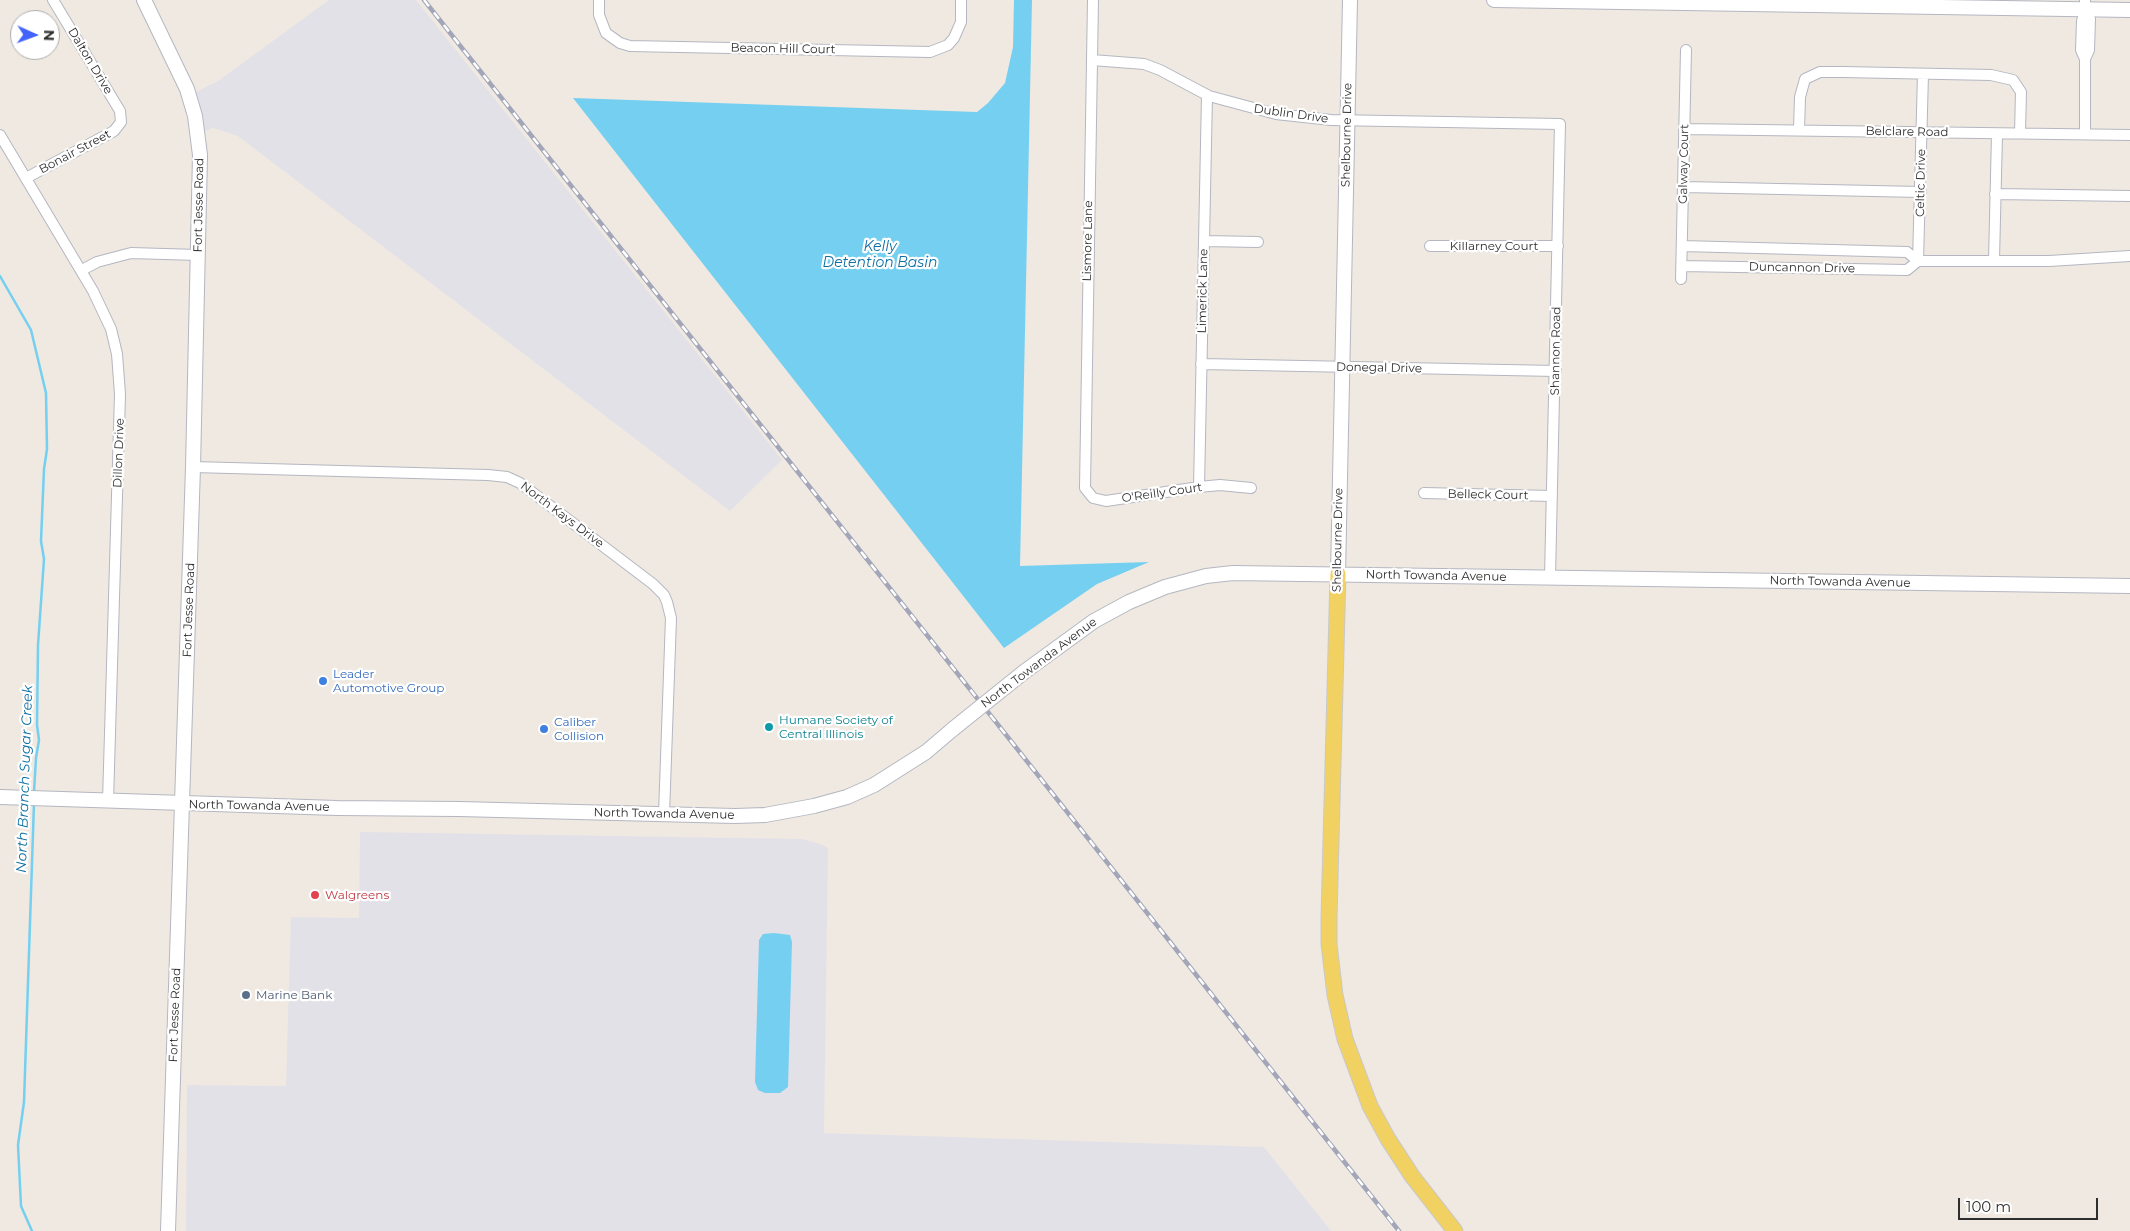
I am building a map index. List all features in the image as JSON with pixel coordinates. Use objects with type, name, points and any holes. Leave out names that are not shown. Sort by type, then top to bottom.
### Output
[{"type":"main road","name":"Fort Jesse Road","points":[[144,0],[187,89],[195,116],[200,155],[193,467],[168,1231]]},
{"type":"main road","name":"Shelbourne Drive","points":[[1350,0],[1329,944],[1337,1004],[1345,1039],[1370,1106],[1388,1139],[1412,1176],[1455,1231]]},
{"type":"main road","points":[[1494,0],[2085,5],[2130,10]]},
{"type":"main road","name":"North Towanda Avenue","points":[[0,798],[182,804],[765,815],[814,806],[874,785],[926,752],[1024,672],[1094,621],[1129,602],[1165,587],[1206,576],[1233,573],[2130,586]]},
{"type":"street","name":"Dalton Drive","points":[[53,0],[120,110],[121,123]]},
{"type":"street","name":"Beacon Hill Court","points":[[599,0],[599,15],[606,33],[613,39],[630,46],[930,52],[948,45],[954,38],[961,22],[962,0]]},
{"type":"street","name":"Lismore Lane","points":[[1084,481],[1093,0]]},
{"type":"street","points":[[2085,5],[2082,21],[2081,50],[2085,59],[2085,133]]},
{"type":"street","name":"Galway Court","points":[[1681,279],[1686,50]]},
{"type":"street","name":"Dublin Drive","points":[[1092,60],[1144,64],[1160,70],[1207,95],[1243,107],[1276,114],[1347,120],[1560,124]]},
{"type":"street","points":[[1800,130],[1800,97],[1805,79],[1820,72],[1991,75],[2012,80],[2021,92],[2020,133]]},
{"type":"street","name":"Celtic Drive","points":[[1918,261],[1923,74]]},
{"type":"street","name":"Limerick Lane","points":[[1199,487],[1207,95]]},
{"type":"street","name":"Bonair Street","points":[[26,178],[114,131],[121,123]]},
{"type":"street","name":"Shannon Road","points":[[1550,578],[1560,124]]},
{"type":"street","name":"Belclare Road","points":[[1684,128],[2130,135]]},
{"type":"street","points":[[1994,260],[1997,134]]},
{"type":"street","name":"Dillon Drive","points":[[0,135],[82,270],[102,308],[111,329],[118,354],[120,374],[108,801]]},
{"type":"street","points":[[1684,187],[1921,192]]},
{"type":"street","points":[[1995,194],[2130,196]]},
{"type":"street","points":[[1204,241],[1258,242]]},
{"type":"street","name":"Killarney Court","points":[[1430,246],[1558,246]]},
{"type":"street","name":"Duncannon Drive","points":[[1682,246],[1907,252],[1918,261]]},
{"type":"street","points":[[82,270],[104,260],[131,253],[198,255]]},
{"type":"street","name":"Duncannon Drive","points":[[1682,266],[1906,270],[1918,261],[2049,260],[2130,256]]},
{"type":"street","name":"Donegal Drive","points":[[1202,364],[1556,371]]},
{"type":"street","name":"North Kays Drive","points":[[193,467],[488,475],[507,477],[520,483],[664,594],[671,618],[664,814]]},
{"type":"street","name":"O'Reilly Court","points":[[1084,481],[1088,493],[1100,500],[1220,485],[1251,488]]},
{"type":"street","name":"Belleck Court","points":[[1424,494],[1552,496]]},
{"type":"shaded area","points":[[329,0],[416,0],[782,460],[730,511],[238,136],[213,128],[205,131],[196,92],[218,81]]},
{"type":"shaded area","points":[[360,832],[802,839],[820,844],[828,848],[824,1133],[1264,1147],[1331,1231],[186,1231],[187,1085],[286,1086],[291,917],[359,918]]},
{"type":"water","name":"Kelly Detention Basin","points":[[1014,0],[1032,0],[1020,566],[1149,562],[1097,584],[1004,648],[573,98],[977,112],[988,103],[1005,83],[1013,47]]},
{"type":"water","points":[[763,934],[790,935],[792,942],[788,1087],[780,1093],[765,1093],[758,1090],[755,1082],[759,940]]},
{"type":"waterway","name":"North Branch Sugar Creek","points":[[0,276],[31,330],[46,393],[47,449],[44,469],[41,541],[44,559],[38,645],[37,725],[39,740],[34,792]]},
{"type":"waterway","name":"North Branch Sugar Creek","points":[[32,1231],[21,1206],[18,1145],[24,1102],[34,803]]},
{"type":"railway","points":[[424,0],[1399,1231]]},
{"type":"place","name":"Leader Automotive Group","points":[[323,681]]},
{"type":"place","name":"Humane Society of Central Illinois","points":[[769,727]]},
{"type":"place","name":"Caliber Collision","points":[[544,729]]},
{"type":"place","name":"Walgreens","points":[[315,895]]},
{"type":"place","name":"Marine Bank","points":[[246,995]]}]
